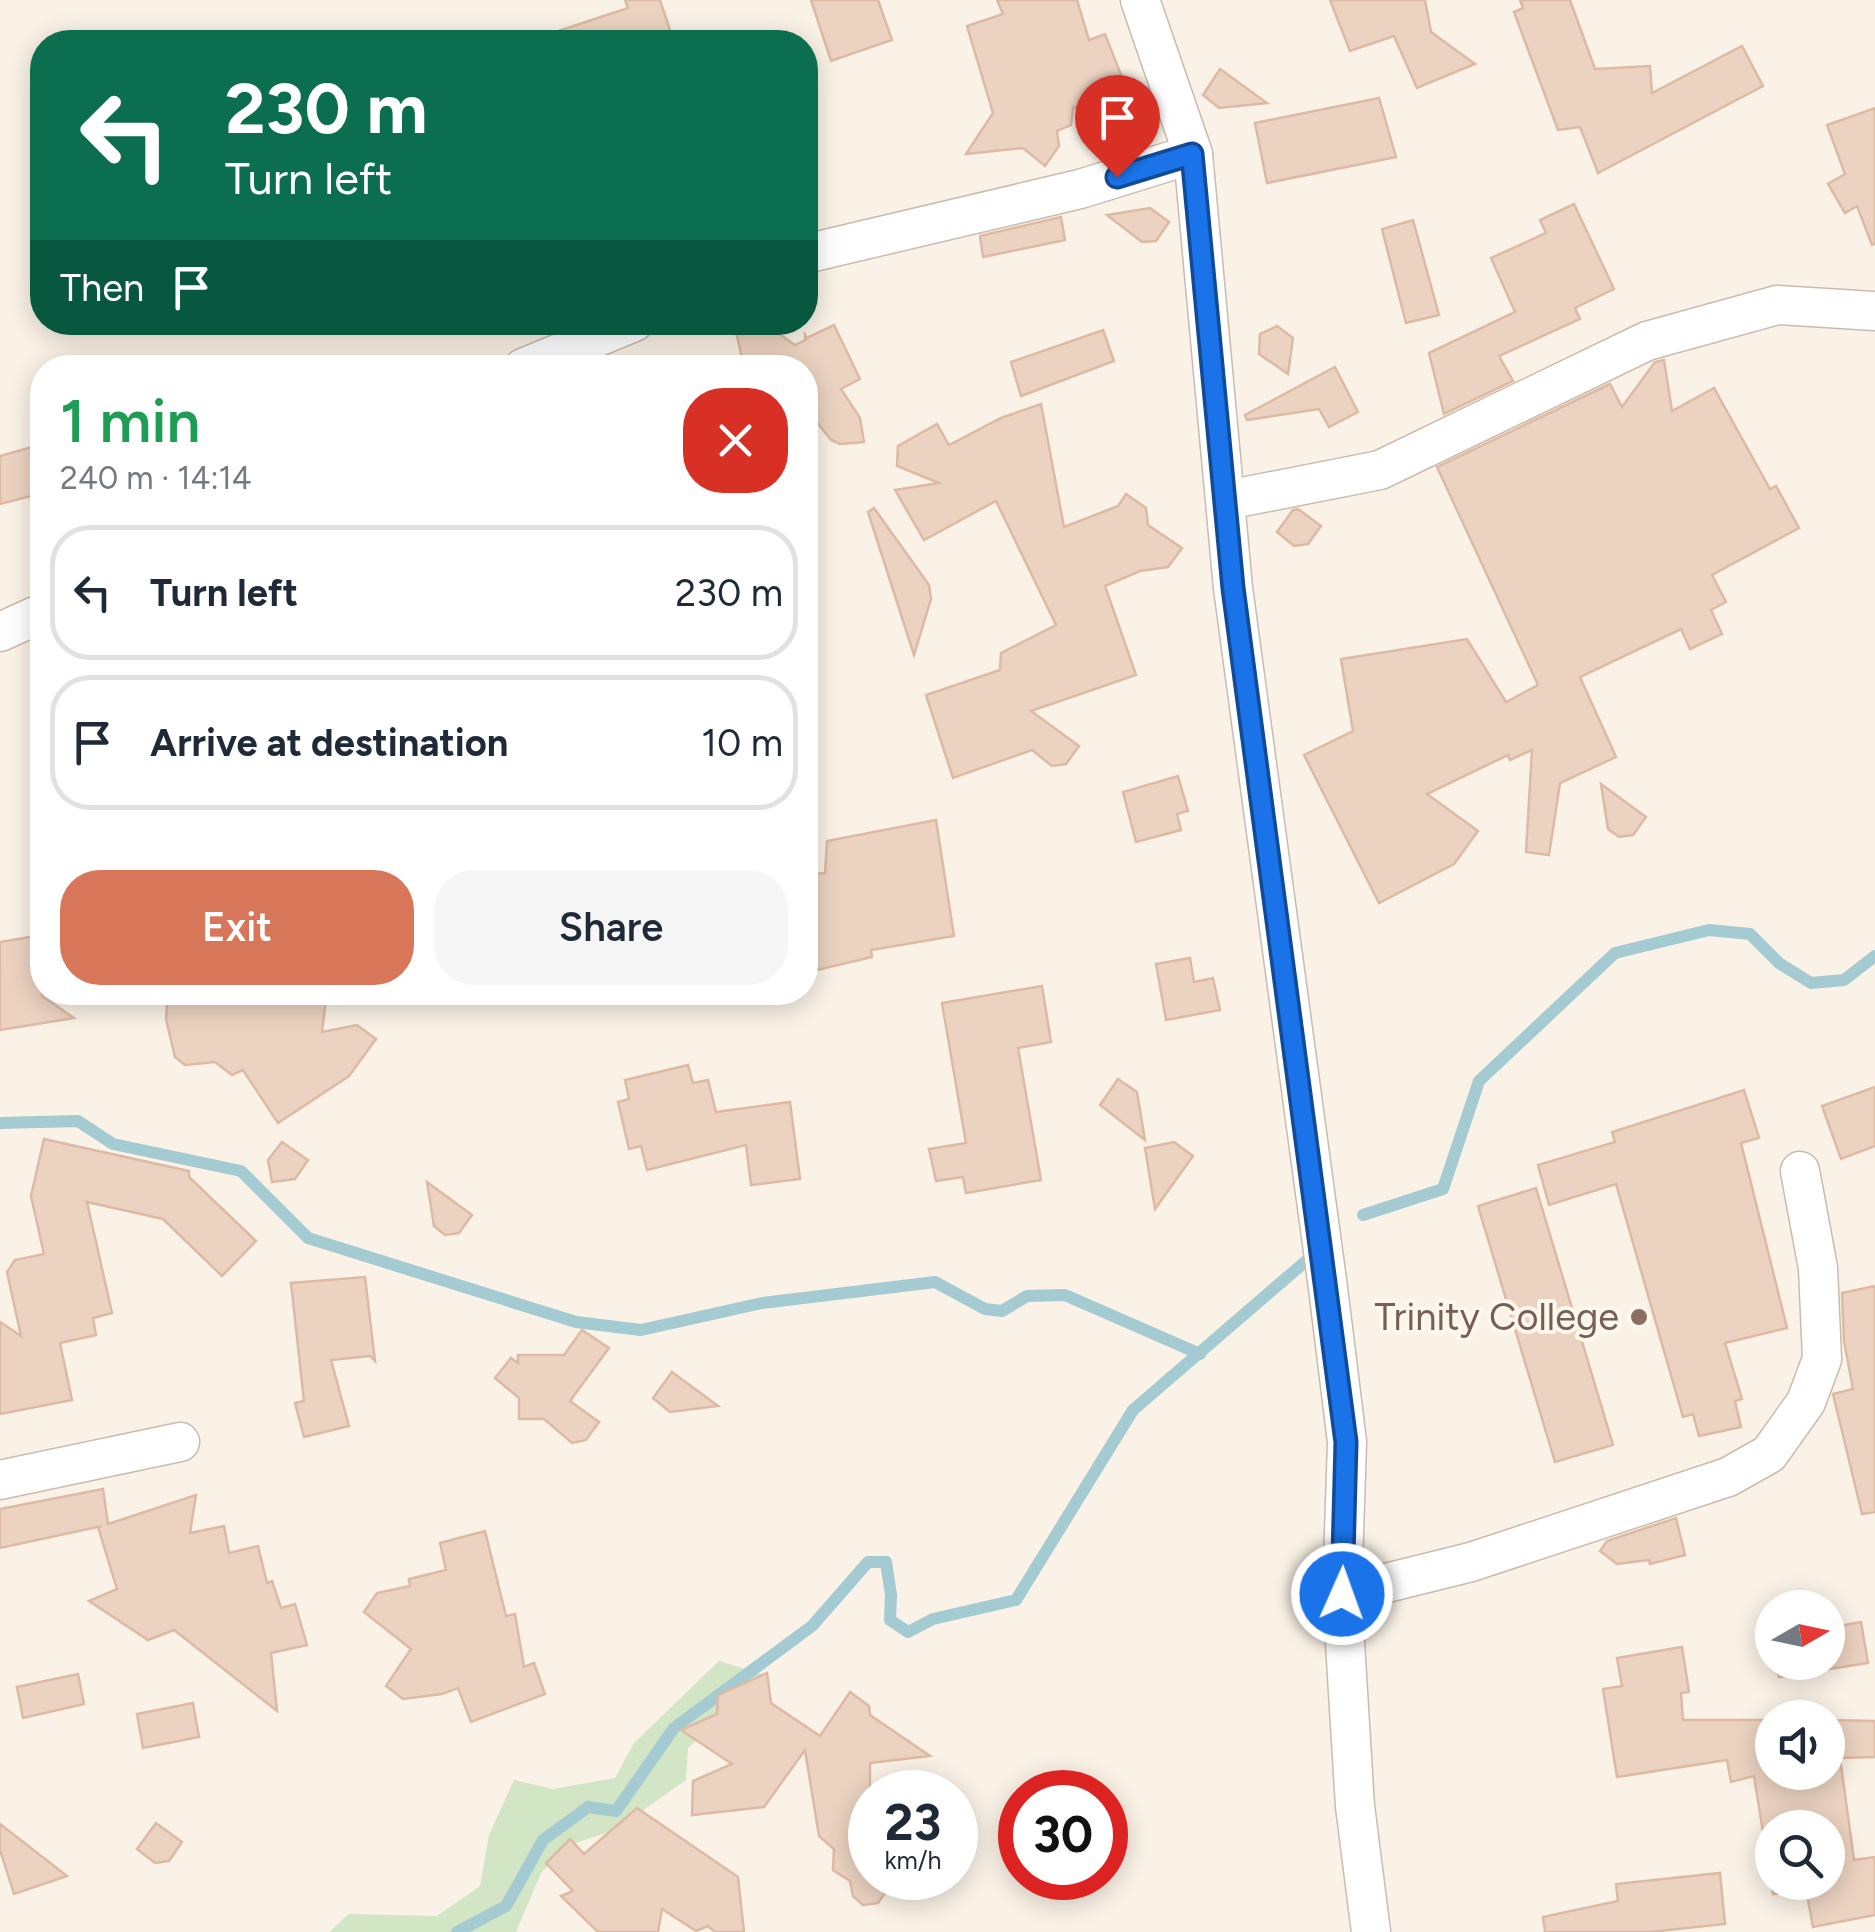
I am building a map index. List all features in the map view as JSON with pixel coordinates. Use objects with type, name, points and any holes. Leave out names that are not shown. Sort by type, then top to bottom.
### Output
[{"type":"street","points":[[1140,0],[1192,154],[1233,588],[1346,1442],[1342,1594],[1356,1806],[1370,1932]]},
{"type":"street","points":[[818,251],[1080,189],[1192,154]]},
{"type":"street","points":[[1227,500],[1380,470],[1647,341],[1693,326],[1777,305],[1875,311]]},
{"type":"street","points":[[554,355],[603,335]]},
{"type":"street","points":[[0,632],[30,618]]},
{"type":"street","points":[[1342,1594],[1471,1562],[1728,1477],[1769,1454],[1806,1402],[1822,1358],[1818,1268],[1800,1171]]},
{"type":"street","points":[[0,1480],[180,1442]]},
{"type":"green space","points":[[719,1661],[769,1676],[688,1748],[686,1780],[615,1830],[569,1845],[541,1873],[516,1932],[329,1932],[349,1914],[437,1916],[480,1886],[489,1835],[514,1780],[553,1789],[615,1778],[634,1743]]},
{"type":"building","points":[[625,0],[660,0],[670,30],[561,30],[628,8]]},
{"type":"building","points":[[811,0],[878,0],[892,40],[831,61]]},
{"type":"building","points":[[997,0],[1077,0],[1089,40],[1105,34],[1129,95],[1073,108],[1071,125],[1057,131],[1059,146],[1045,166],[1023,148],[966,154],[993,113],[967,26],[1003,14]]},
{"type":"building","points":[[1330,0],[1425,0],[1431,32],[1475,64],[1417,88],[1394,36],[1350,51]]},
{"type":"building","points":[[1520,0],[1570,0],[1595,69],[1650,66],[1652,93],[1742,46],[1763,86],[1598,173],[1580,127],[1558,130],[1514,12],[1523,8]]},
{"type":"building","points":[[1220,69],[1267,103],[1219,108],[1203,95]]},
{"type":"building","points":[[1379,98],[1396,157],[1267,183],[1255,123]]},
{"type":"building","points":[[1875,108],[1872,245],[1857,206],[1845,213],[1828,184],[1845,174],[1827,125]]},
{"type":"building","points":[[1574,204],[1614,289],[1575,308],[1580,319],[1499,356],[1513,381],[1444,414],[1429,353],[1515,312],[1491,258],[1546,233],[1540,220]]},
{"type":"building","points":[[1150,208],[1169,222],[1156,241],[1142,242],[1107,215]]},
{"type":"building","points":[[1061,217],[1065,240],[983,257],[980,236]]},
{"type":"building","points":[[1413,220],[1439,315],[1406,323],[1382,229]]},
{"type":"building","points":[[834,325],[860,379],[841,389],[860,418],[864,442],[840,444],[831,440],[818,424],[818,355],[741,355],[737,335],[781,335],[795,345],[805,340],[805,335],[818,335]]},
{"type":"building","points":[[1277,326],[1293,338],[1288,374],[1259,354],[1260,334]]},
{"type":"building","points":[[1103,330],[1114,361],[1021,396],[1011,362]]},
{"type":"building","points":[[1664,360],[1672,411],[1714,388],[1770,489],[1776,486],[1799,528],[1712,575],[1726,602],[1711,610],[1722,634],[1690,649],[1681,629],[1580,677],[1616,757],[1560,783],[1549,855],[1526,852],[1532,750],[1510,760],[1508,755],[1427,794],[1478,831],[1454,864],[1379,903],[1304,755],[1353,731],[1341,659],[1467,639],[1506,702],[1538,685],[1437,467],[1610,384],[1622,407],[1655,362]]},
{"type":"building","points":[[1335,367],[1358,412],[1329,427],[1319,409],[1247,420],[1245,415]]},
{"type":"building","points":[[1041,404],[1064,527],[1118,506],[1126,494],[1146,508],[1148,525],[1182,548],[1168,567],[1140,571],[1105,586],[1136,675],[1031,711],[1079,746],[1066,764],[1052,766],[1032,750],[953,778],[926,695],[1000,670],[1001,653],[1056,625],[996,501],[924,540],[895,490],[939,483],[897,466],[898,446],[937,424],[949,445],[1001,418]]},
{"type":"building","points":[[30,448],[30,496],[0,504],[0,456]]},
{"type":"building","points":[[874,508],[929,585],[931,599],[914,655],[868,512]]},
{"type":"building","points":[[1298,509],[1321,526],[1308,544],[1294,546],[1277,532],[1293,510]]},
{"type":"building","points":[[1178,776],[1188,811],[1177,814],[1181,830],[1136,842],[1123,792]]},
{"type":"building","points":[[1601,784],[1646,817],[1633,835],[1619,837],[1608,829]]},
{"type":"building","points":[[936,820],[954,936],[871,950],[872,957],[818,970],[818,874],[825,873],[827,841]]},
{"type":"building","points":[[30,937],[30,1005],[55,1005],[74,1018],[0,1030],[0,942]]},
{"type":"building","points":[[1190,958],[1194,982],[1213,978],[1220,1010],[1166,1020],[1156,964]]},
{"type":"building","points":[[1042,986],[1051,1042],[1018,1048],[1041,1180],[966,1193],[963,1177],[936,1181],[929,1149],[966,1143],[942,1003]]},
{"type":"building","points":[[167,1005],[325,1005],[322,1032],[357,1025],[376,1039],[349,1076],[278,1123],[243,1070],[232,1075],[215,1062],[185,1065],[175,1057],[166,1019]]},
{"type":"building","points":[[688,1065],[693,1083],[708,1080],[716,1112],[790,1102],[800,1179],[751,1185],[746,1145],[647,1170],[641,1146],[629,1149],[618,1102],[629,1099],[625,1080]]},
{"type":"building","points":[[1118,1079],[1137,1092],[1145,1140],[1100,1105]]},
{"type":"building","points":[[1875,1087],[1875,1146],[1841,1159],[1822,1106]]},
{"type":"building","points":[[1744,1090],[1759,1138],[1741,1143],[1787,1328],[1725,1343],[1742,1399],[1735,1401],[1741,1427],[1699,1436],[1693,1414],[1683,1417],[1616,1184],[1549,1205],[1538,1165],[1615,1142],[1612,1132]]},
{"type":"building","points":[[44,1139],[189,1171],[189,1177],[256,1241],[222,1276],[163,1219],[87,1202],[112,1313],[93,1318],[96,1335],[60,1343],[72,1400],[0,1414],[0,1322],[21,1336],[7,1272],[15,1260],[44,1254],[31,1196]]},
{"type":"building","points":[[282,1142],[308,1160],[295,1179],[272,1182],[268,1160]]},
{"type":"building","points":[[1174,1142],[1193,1156],[1155,1209],[1145,1148]]},
{"type":"building","points":[[427,1182],[472,1215],[459,1233],[445,1235],[434,1226]]},
{"type":"building","points":[[1536,1188],[1613,1445],[1555,1462],[1478,1206]]},
{"type":"building","points":[[365,1277],[375,1361],[370,1356],[331,1360],[349,1426],[304,1437],[295,1403],[304,1401],[291,1283]]},
{"type":"building","points":[[1875,1286],[1875,1512],[1862,1514],[1833,1394],[1853,1389],[1844,1341],[1842,1293]]},
{"type":"building","points":[[582,1330],[609,1348],[570,1401],[599,1422],[586,1440],[572,1443],[544,1419],[519,1419],[519,1398],[495,1378],[511,1358],[518,1363],[518,1355],[564,1355]]},
{"type":"building","points":[[672,1372],[718,1406],[670,1412],[653,1398]]},
{"type":"building","points":[[103,1489],[108,1524],[196,1495],[190,1533],[224,1526],[229,1553],[258,1546],[267,1583],[272,1581],[281,1608],[295,1604],[307,1645],[271,1653],[277,1711],[174,1630],[148,1640],[89,1601],[117,1589],[98,1527],[102,1526],[0,1548],[0,1509]]},
{"type":"building","points":[[1676,1518],[1685,1555],[1650,1564],[1649,1560],[1617,1564],[1600,1551],[1607,1541]]},
{"type":"building","points":[[485,1531],[506,1616],[515,1614],[524,1667],[534,1663],[545,1694],[471,1722],[458,1688],[403,1699],[386,1686],[411,1649],[364,1612],[377,1593],[410,1586],[409,1579],[446,1570],[440,1543]]},
{"type":"building","points":[[1861,1622],[1868,1663],[1845,1667],[1845,1625]]},
{"type":"building","points":[[1682,1647],[1689,1692],[1681,1693],[1683,1720],[1755,1720],[1755,1782],[1754,1776],[1731,1782],[1727,1760],[1617,1777],[1603,1689],[1622,1686],[1617,1658]]},
{"type":"building","points":[[767,1673],[771,1703],[820,1736],[850,1692],[869,1706],[870,1715],[930,1756],[870,1763],[870,1770],[848,1770],[848,1880],[833,1870],[834,1849],[819,1836],[805,1750],[764,1807],[692,1815],[693,1781],[732,1764],[681,1730],[717,1714],[718,1695]]},
{"type":"building","points":[[78,1674],[84,1704],[23,1718],[17,1687]]},
{"type":"building","points":[[193,1703],[199,1737],[143,1748],[137,1714]]},
{"type":"building","points":[[1845,1720],[1875,1721],[1875,1757],[1845,1758]]},
{"type":"building","points":[[1756,1790],[1844,1790],[1854,1860],[1875,1857],[1875,1915],[1813,1927],[1808,1900],[1845,1900],[1845,1810],[1759,1810]]},
{"type":"building","points":[[637,1808],[738,1877],[744,1932],[715,1932],[708,1926],[696,1931],[662,1909],[658,1932],[598,1932],[561,1896],[573,1891],[546,1863],[570,1839],[584,1854]]},
{"type":"building","points":[[156,1823],[182,1842],[169,1861],[155,1863],[137,1849]]},
{"type":"building","points":[[0,1824],[67,1876],[14,1894],[0,1850]]},
{"type":"building","points":[[1720,1873],[1725,1924],[1650,1932],[1545,1932],[1543,1917],[1618,1901],[1616,1884]]},
{"type":"building","points":[[857,1900],[880,1900],[878,1903],[863,1905]]},
{"type":"waterway","points":[[1363,1215],[1443,1189],[1479,1081],[1615,953],[1709,930],[1750,934],[1779,963],[1811,983],[1844,980],[1875,956]]},
{"type":"waterway","points":[[0,1123],[78,1121],[113,1144],[241,1171],[308,1238],[576,1322],[641,1330],[762,1303],[935,1282],[985,1309],[1002,1311],[1027,1296],[1065,1295],[1200,1354]]},
{"type":"waterway","points":[[457,1932],[506,1906],[543,1840],[588,1807],[616,1811],[674,1728],[812,1626],[868,1562],[886,1562],[890,1620],[908,1632],[933,1619],[1016,1600],[1133,1410],[1306,1261]]},
{"type":"place","name":"Trinity College","points":[[1639,1317]]},
{"type":"route","points":[[1117,177],[1192,154],[1233,588],[1346,1442],[1342,1594]]}]
